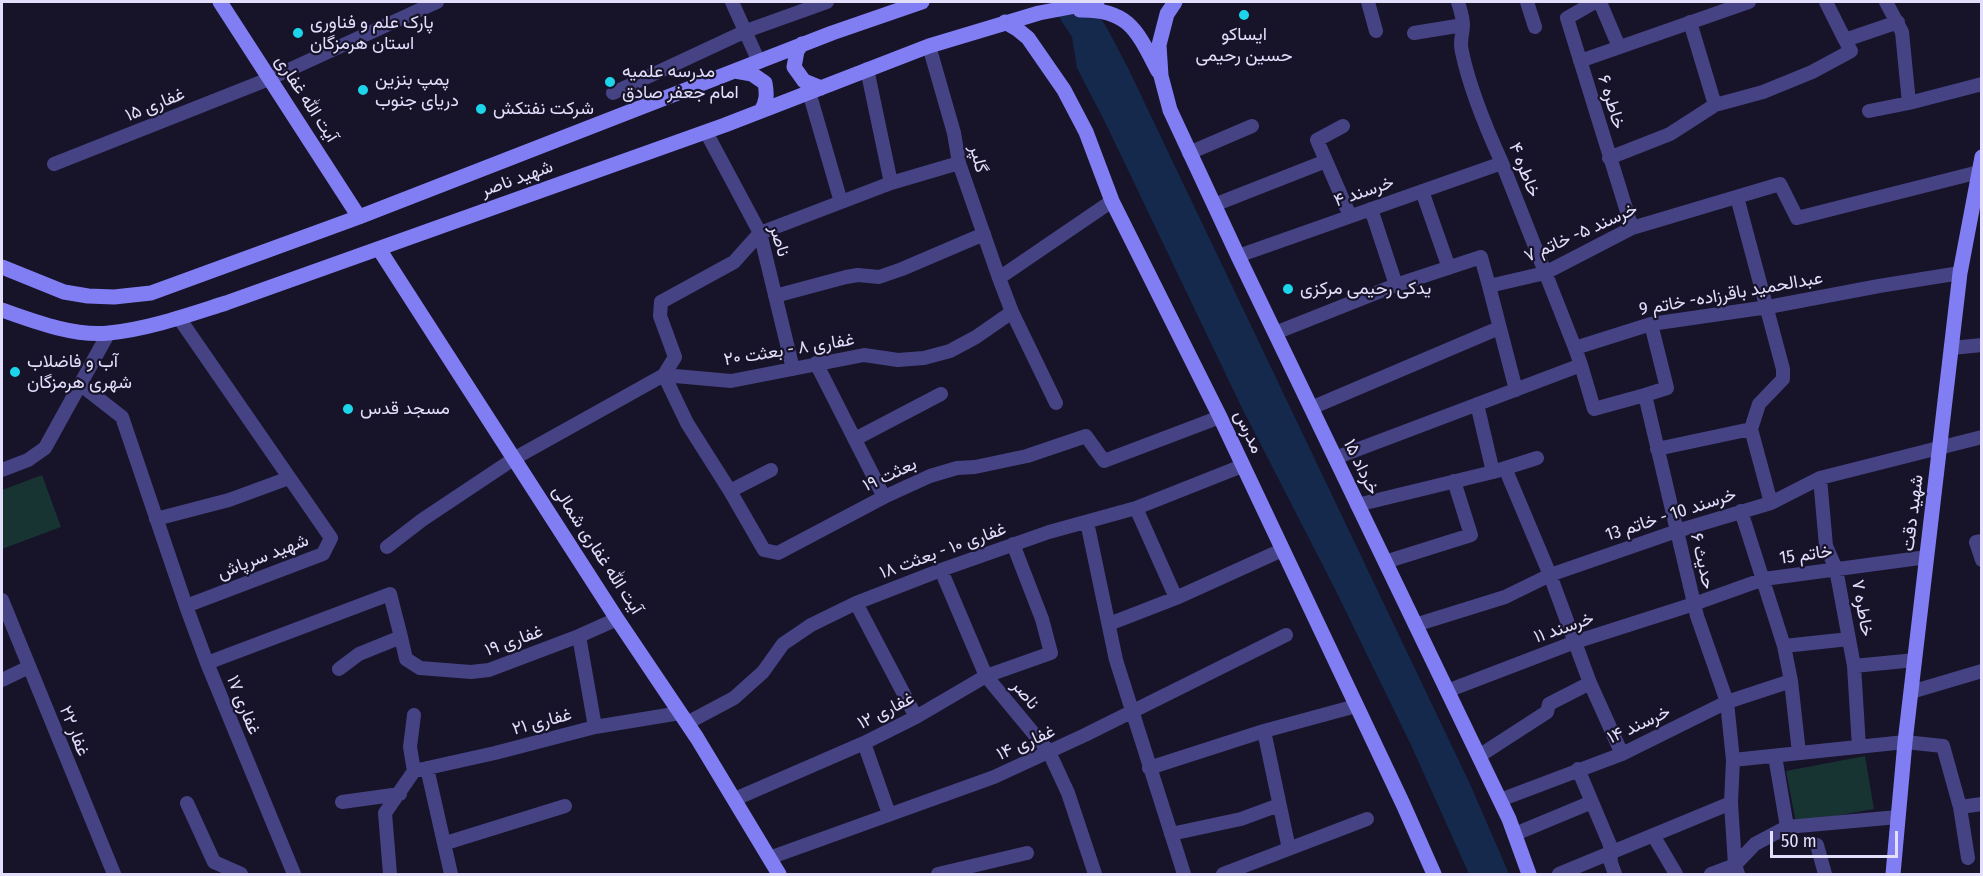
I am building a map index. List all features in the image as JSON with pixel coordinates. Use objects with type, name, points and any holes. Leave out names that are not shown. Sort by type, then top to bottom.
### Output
[{"type":"street","name":"آیت الله غفاری","points":[[220,2],[358,217]]},
{"type":"street","name":"غفاری ۱۵","points":[[54,164],[269,79],[437,2]]},
{"type":"street","points":[[732,2],[759,62]]},
{"type":"street","points":[[613,93],[746,31],[827,2]]},
{"type":"street","name":"شهید ناصر","points":[[2,267],[64,292],[114,297],[151,293],[358,217],[904,4],[922,2]]},
{"type":"street","points":[[1044,12],[1097,2]]},
{"type":"street","points":[[1161,76],[1159,45],[1167,14],[1176,2]]},
{"type":"street","points":[[1368,2],[1376,31]]},
{"type":"street","name":"خاطره ۴","points":[[1458,2],[1463,25],[1460,38],[1462,52],[1489,133],[1575,348]]},
{"type":"street","points":[[1527,2],[1535,27]]},
{"type":"street","name":"خاطره ۶","points":[[1595,2],[1567,18],[1632,228]]},
{"type":"street","name":"خاطره ۶","points":[[1600,2],[1619,47]]},
{"type":"street","points":[[1580,61],[1749,2]]},
{"type":"street","points":[[1609,158],[1670,134],[1715,105],[1763,92],[1812,72],[1851,51],[1826,2]]},
{"type":"street","points":[[1886,2],[1902,32],[1909,104]]},
{"type":"street","points":[[1044,12],[1089,10],[1111,12],[1131,25],[1161,76]]},
{"type":"street","name":"شهید ناصر","points":[[2,310],[72,331],[108,334],[179,318],[706,132],[929,46],[1044,12]]},
{"type":"street","name":"مدرس","points":[[1005,22],[1028,38],[1064,90],[1088,138],[1112,201],[1220,417],[1434,874]]},
{"type":"street","points":[[1690,22],[1715,105]]},
{"type":"street","points":[[1845,39],[1898,22]]},
{"type":"street","points":[[1414,33],[1463,25]]},
{"type":"street","points":[[802,44],[797,51],[794,67],[804,81],[815,90],[841,202]]},
{"type":"street","name":"گلپر","points":[[929,46],[954,133],[959,163],[999,278]]},
{"type":"street","points":[[867,69],[891,183]]},
{"type":"street","points":[[735,71],[752,74],[765,83],[766,103],[761,111]]},
{"type":"street","name":"۱۵ خرداد","points":[[1161,76],[1170,110],[1189,153],[1500,800],[1529,874]]},
{"type":"street","points":[[1869,111],[1909,104],[1982,84]]},
{"type":"street","points":[[1189,153],[1252,126]]},
{"type":"street","points":[[1343,126],[1317,140],[1350,216]]},
{"type":"street","name":"ناصر","points":[[706,132],[760,233],[794,369]]},
{"type":"street","name":"شهید دقت","points":[[1893,874],[1905,742],[1960,273],[1982,157]]},
{"type":"street","points":[[1214,205],[1326,161]]},
{"type":"street","points":[[387,547],[422,520],[515,458],[663,375],[675,357],[660,316],[661,302],[734,262],[760,233],[891,183],[959,163]]},
{"type":"street","name":"خرسند ۴","points":[[1238,256],[1502,163]]},
{"type":"street","name":"خرسند ۵- خاتم ۷","points":[[1490,286],[1545,273],[1632,228],[1779,184],[1797,218],[1979,172]]},
{"type":"street","points":[[1422,191],[1449,268]]},
{"type":"street","points":[[1737,197],[1783,369],[1783,379],[1759,404],[1751,429],[1771,503]]},
{"type":"street","points":[[1056,404],[1012,312],[999,278],[1112,201]]},
{"type":"street","points":[[1371,209],[1396,285]]},
{"type":"street","points":[[775,296],[846,277],[858,275],[879,277],[984,234]]},
{"type":"street","name":"آیت الله غفاری شمالی","points":[[379,249],[617,619],[684,718],[779,874]]},
{"type":"street","points":[[1275,333],[1396,285],[1481,257],[1516,390]]},
{"type":"street","name":"عبدالحمید باقرزاده- خاتم 9","points":[[1575,348],[1652,324],[1768,308],[1960,273]]},
{"type":"street","name":"غفاری ۸ - بعثت ۲۰","points":[[663,375],[731,381],[816,363],[864,356],[898,360],[932,356],[950,351],[976,338],[1012,312]]},
{"type":"street","name":"شهید سرپاش","points":[[179,318],[331,538],[323,554],[186,606]]},
{"type":"street","points":[[1575,348],[1594,409],[1645,395],[1667,388],[1652,324]]},
{"type":"street","points":[[1311,408],[1499,328]]},
{"type":"street","points":[[2,470],[28,460],[45,448],[108,334]]},
{"type":"street","points":[[1952,348],[1982,345]]},
{"type":"street","points":[[816,363],[884,497]]},
{"type":"street","points":[[1335,458],[1581,365]]},
{"type":"street","name":"بعثت ۱۹","points":[[663,375],[687,423],[764,550],[778,554],[884,497],[930,476],[957,468],[975,467],[1027,456],[1086,436],[1104,461],[1220,417]]},
{"type":"street","points":[[81,385],[122,417],[207,663]]},
{"type":"street","points":[[855,439],[941,394]]},
{"type":"street","name":"حدیث ۶","points":[[1645,395],[1694,604],[1727,702],[1733,760],[1731,803]]},
{"type":"street","points":[[1477,405],[1499,470],[1550,575],[1590,683],[1622,754]]},
{"type":"street","points":[[1658,449],[1751,429]]},
{"type":"street","name":"خرسند 10 - خاتم 13","points":[[1415,625],[1505,597],[1550,575],[1677,531],[1771,503],[1820,478],[1982,437]]},
{"type":"street","points":[[1357,505],[1454,482],[1537,458]]},
{"type":"street","name":"غفاری ۱۰ - بعثت ۱۸","points":[[684,718],[734,698],[763,672],[783,644],[811,625],[856,603],[1013,544],[1137,508],[1242,466]]},
{"type":"street","points":[[730,491],[771,470]]},
{"type":"street","points":[[156,519],[229,500],[289,478]]},
{"type":"street","name":"خاطره ۷","points":[[1820,478],[1826,546],[1836,569],[1854,666],[1859,747]]},
{"type":"street","points":[[1385,562],[1471,535],[1454,482]]},
{"type":"street","points":[[1137,508],[1176,598]]},
{"type":"street","points":[[1741,511],[1784,646],[1791,681],[1799,753]]},
{"type":"street","points":[[1087,522],[1116,660],[1184,874]]},
{"type":"street","points":[[1982,541],[1976,542],[1982,560]]},
{"type":"street","name":"غفاری ۱۲","points":[[735,799],[864,743],[916,717],[986,676],[1052,653],[1042,619],[1013,544]]},
{"type":"street","points":[[1109,624],[1176,598],[1282,550]]},
{"type":"street","name":"خاتم 15","points":[[1694,604],[1764,579],[1927,557]]},
{"type":"street","name":"ناصر","points":[[941,570],[986,676],[1049,752],[1068,793],[1095,874]]},
{"type":"street","name":"غفاری ۱۹","points":[[390,594],[406,659],[420,668],[471,672],[489,670],[617,619]]},
{"type":"street","name":"غفاری ۱۷","points":[[294,874],[207,663],[390,594]]},
{"type":"street","name":"غفار ۲۲","points":[[2,600],[114,874]]},
{"type":"street","points":[[856,603],[916,717]]},
{"type":"street","name":"خرسند ۱۱","points":[[1447,691],[1575,642],[1694,604]]},
{"type":"street","name":"غفاری ۱۴","points":[[769,858],[994,777],[1134,711],[1286,635]]},
{"type":"street","points":[[579,636],[595,727]]},
{"type":"street","points":[[339,669],[359,654],[401,637]]},
{"type":"street","points":[[1784,646],[1849,639]]},
{"type":"street","points":[[1854,666],[1915,660]]},
{"type":"street","points":[[2,680],[29,667]]},
{"type":"street","points":[[1911,692],[1982,671]]},
{"type":"street","name":"خرسند ۱۴","points":[[1500,800],[1622,754],[1727,702],[1791,681]]},
{"type":"street","points":[[1479,756],[1547,712],[1549,704],[1590,683]]},
{"type":"street","points":[[1149,768],[1264,731],[1356,706]]},
{"type":"street","points":[[414,715],[410,747],[434,805],[446,843],[451,874]]},
{"type":"street","name":"غفاری ۲۱","points":[[421,769],[537,743],[595,727],[684,718]]},
{"type":"street","points":[[1264,731],[1289,849]]},
{"type":"street","points":[[1733,760],[1905,742],[1943,746],[1960,807],[1968,858]]},
{"type":"street","points":[[864,743],[889,814]]},
{"type":"street","points":[[1775,756],[1787,827]]},
{"type":"street","points":[[390,874],[385,813],[421,769]]},
{"type":"street","points":[[1578,769],[1610,845],[1611,863],[1615,874]]},
{"type":"street","points":[[342,802],[400,794]]},
{"type":"street","points":[[1515,834],[1592,802]]},
{"type":"street","points":[[187,803],[214,862],[241,874]]},
{"type":"street","points":[[1559,874],[1731,803],[1737,870]]},
{"type":"street","points":[[1960,807],[1982,804]]},
{"type":"street","points":[[1171,834],[1241,819],[1279,805]]},
{"type":"street","points":[[446,843],[564,806]]},
{"type":"street","points":[[1711,874],[1737,870],[1755,844],[1787,827],[1898,817]]},
{"type":"street","points":[[1223,874],[1246,871],[1289,849],[1367,819]]},
{"type":"street","points":[[1653,835],[1676,874]]},
{"type":"street","points":[[1817,845],[1825,874]]},
{"type":"street","points":[[940,874],[1026,852]]},
{"type":"green space","points":[[42,475],[61,527],[2,549],[2,490]]},
{"type":"green space","points":[[1865,756],[1874,809],[1796,823],[1786,771]]},
{"type":"water","points":[[1049,2],[1090,2],[1107,28],[1470,784],[1509,874],[1469,874],[1411,745],[1335,589],[1241,406],[1077,68],[1072,37]]},
{"type":"place","name":"ایساکو حسین رحیمی","points":[[1244,15]]},
{"type":"place","name":"پارک علم و فناوری استان هرمزگان","points":[[298,33]]},
{"type":"place","name":"مدرسه علمیه امام جعفر صادق","points":[[610,82]]},
{"type":"place","name":"پمپ بنزین دریای جنوب","points":[[363,90]]},
{"type":"place","name":"شرکت نفتکش","points":[[481,109]]},
{"type":"place","name":"یدکی رحیمی مرکزی","points":[[1288,289]]},
{"type":"place","name":"آب و فاضلاب شهری هرمزگان","points":[[15,372]]},
{"type":"place","name":"مسجد قدس","points":[[348,409]]}]
